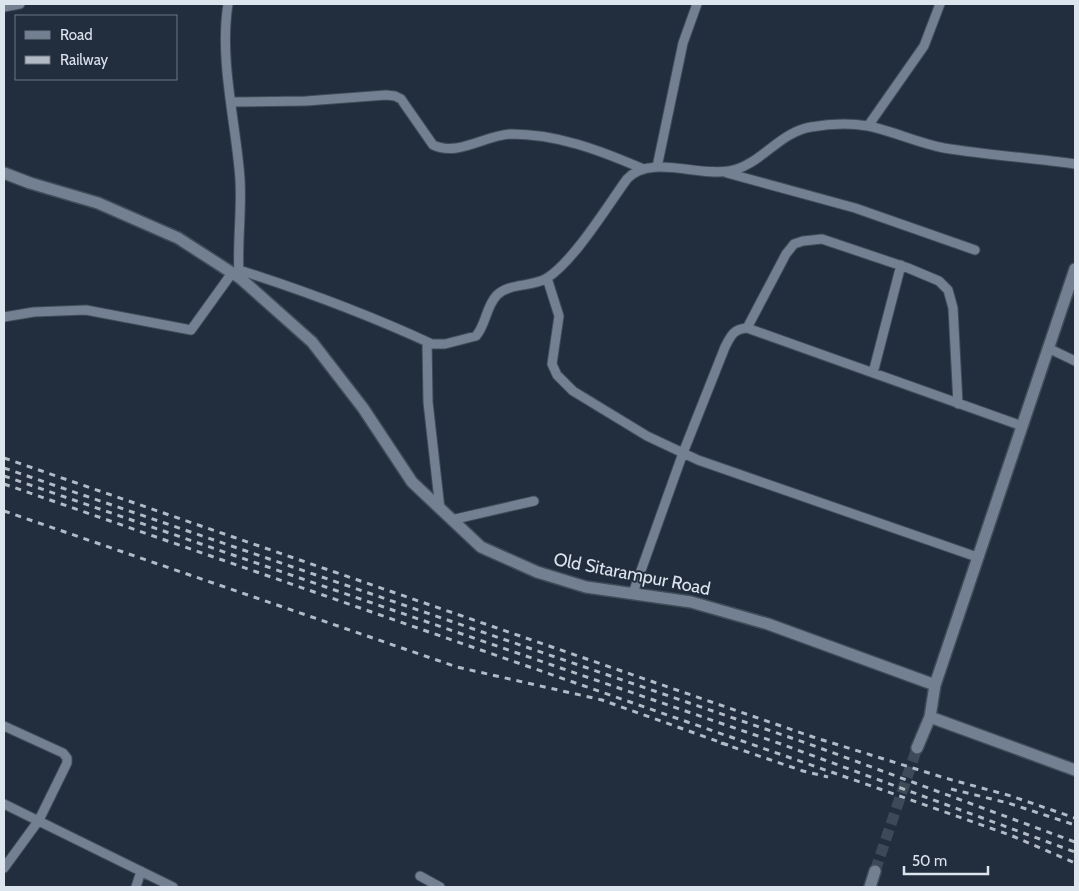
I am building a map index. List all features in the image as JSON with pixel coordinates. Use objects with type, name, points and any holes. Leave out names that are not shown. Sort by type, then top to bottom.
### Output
[{"type":"street","points":[[4,7],[20,4]]},
{"type":"street","points":[[4,317],[34,312],[86,310],[191,330],[237,274],[240,180],[226,20],[228,4]]},
{"type":"street","points":[[656,167],[683,43],[698,4]]},
{"type":"street","points":[[868,126],[924,46],[940,4]]},
{"type":"street","points":[[232,102],[306,101],[386,95],[401,99],[433,145],[440,148],[456,148],[510,134],[533,136],[564,140],[598,149],[641,168]]},
{"type":"street","points":[[724,172],[748,164],[801,129],[825,125],[868,126],[935,146],[1075,164]]},
{"type":"street","points":[[237,274],[317,296],[437,345],[476,336],[499,293],[547,278],[581,242],[634,171],[641,168],[656,167],[724,172],[854,208],[975,250]]},
{"type":"street","name":"Old Sitarampur Road","points":[[4,173],[30,183],[98,203],[178,238],[237,274],[312,342],[363,408],[412,482],[481,547],[537,572],[586,587],[691,602],[768,624],[935,685]]},
{"type":"street","points":[[747,328],[786,254],[794,244],[802,241],[822,239],[901,265],[939,281],[948,290],[954,308],[958,404]]},
{"type":"street","points":[[873,373],[901,265]]},
{"type":"street","points":[[917,748],[930,717],[935,685],[977,557],[1075,270]]},
{"type":"street","points":[[547,278],[559,316],[552,364],[557,376],[573,391],[647,436],[683,453],[977,557]]},
{"type":"street","points":[[633,593],[683,453],[732,333],[738,328],[747,328],[1022,426]]},
{"type":"street","points":[[427,342],[428,402],[440,509]]},
{"type":"street","points":[[1048,348],[1075,361]]},
{"type":"street","points":[[451,520],[534,501]]},
{"type":"street","points":[[930,717],[1075,770]]},
{"type":"street","points":[[4,726],[63,753],[67,758],[67,763],[39,820],[4,868]]},
{"type":"street","points":[[4,804],[173,887]]},
{"type":"street","points":[[136,887],[141,871]]},
{"type":"street","points":[[870,887],[875,871]]},
{"type":"street","points":[[420,876],[440,887]]},
{"type":"tunnel","points":[[875,871],[917,748]]},
{"type":"railway","points":[[4,458],[813,737],[945,778],[1011,796],[1075,818]]},
{"type":"railway","points":[[4,468],[809,744],[1075,842]]},
{"type":"railway","points":[[4,476],[781,744],[1075,852]]},
{"type":"railway","points":[[4,484],[1010,835],[1075,863]]},
{"type":"railway","points":[[4,511],[457,667],[602,700],[728,745]]},
{"type":"railway","points":[[721,743],[803,771],[828,777]]},
{"type":"railway","points":[[951,789],[1008,803],[1075,825]]}]
